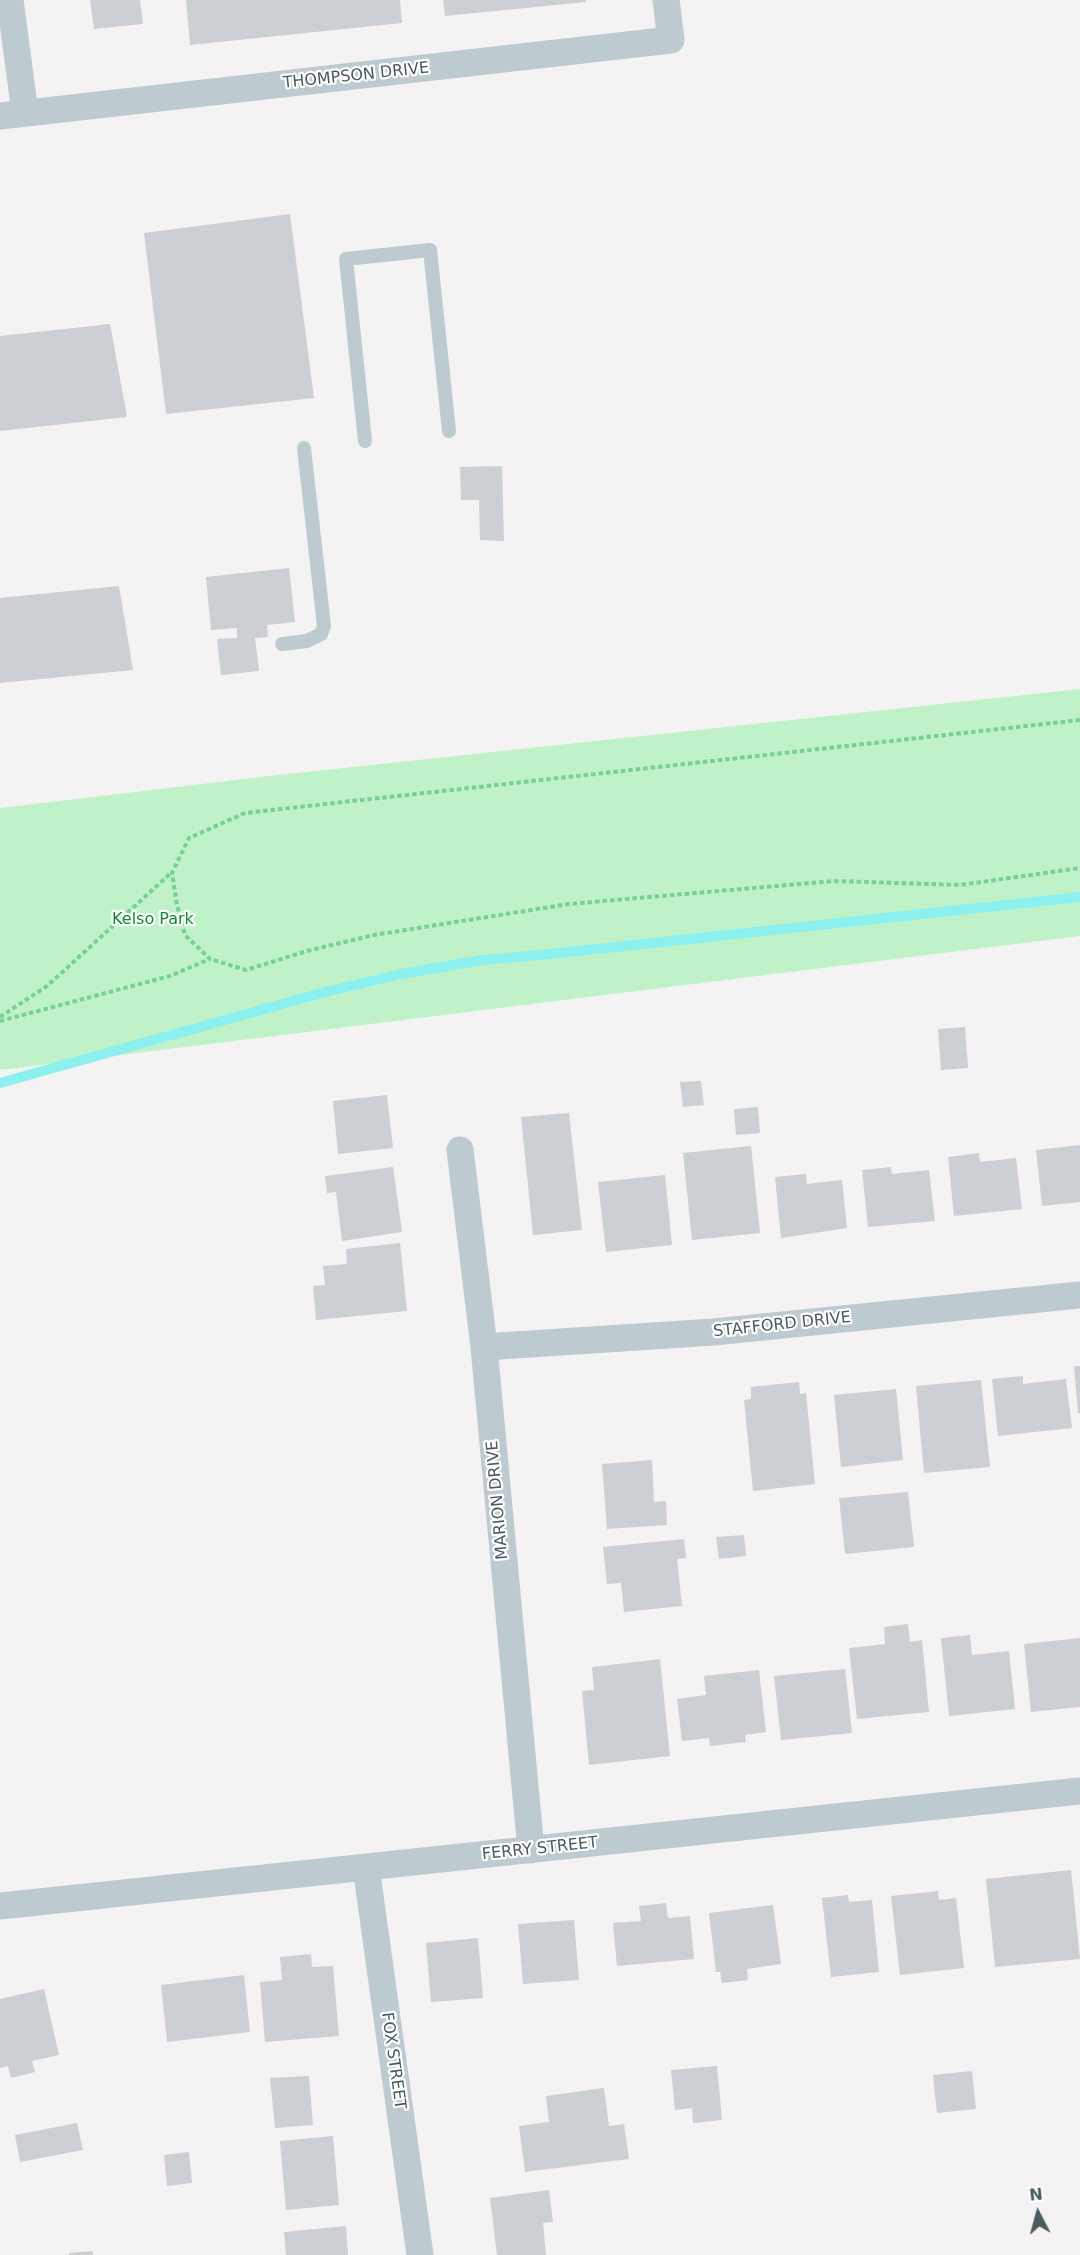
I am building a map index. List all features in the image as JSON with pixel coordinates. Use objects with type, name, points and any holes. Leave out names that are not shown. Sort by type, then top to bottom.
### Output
[{"type":"street","points":[[10,0],[13,114]]},
{"type":"street","name":"THOMPSON DRIVE","points":[[13,114],[671,40],[666,0]]},
{"type":"street","name":"MARION DRIVE","points":[[460,1150],[484,1347],[531,1850]]},
{"type":"street","name":"STAFFORD DRIVE","points":[[484,1347],[714,1332],[1080,1295]]},
{"type":"street","name":"FERRY STREET","points":[[0,1906],[1080,1791]]},
{"type":"street","name":"FOX STREET","points":[[366,1867],[420,2255]]},
{"type":"lane","points":[[365,441],[346,259],[430,250],[449,431]]},
{"type":"lane","points":[[282,644],[307,640],[321,634],[324,626],[304,448]]},
{"type":"path","points":[[0,1019],[47,986],[172,873],[189,838],[244,813],[1080,720]]},
{"type":"path","points":[[172,873],[185,935],[210,959],[246,970],[307,951],[374,935],[569,904],[834,881],[960,885],[1080,868]]},
{"type":"path","points":[[0,1019],[170,976],[210,959]]},
{"type":"green space","name":"Kelso Park","points":[[1080,689],[1080,936],[0,1070],[0,808],[269,776]]},
{"type":"building","points":[[90,0],[140,0],[143,24],[94,29]]},
{"type":"building","points":[[186,0],[400,0],[402,23],[190,45]]},
{"type":"building","points":[[443,0],[586,0],[586,2],[445,16]]},
{"type":"building","points":[[290,214],[314,398],[166,414],[144,233]]},
{"type":"building","points":[[110,324],[127,417],[0,431],[0,336]]},
{"type":"building","points":[[502,466],[504,541],[480,540],[479,500],[461,500],[460,467]]},
{"type":"building","points":[[289,568],[295,622],[267,625],[268,637],[255,638],[259,671],[221,675],[217,639],[237,638],[237,628],[211,630],[206,577]]},
{"type":"building","points":[[119,586],[133,670],[0,683],[0,598]]},
{"type":"building","points":[[965,1027],[968,1068],[941,1070],[938,1029]]},
{"type":"building","points":[[701,1081],[704,1105],[683,1107],[680,1082]]},
{"type":"building","points":[[387,1095],[393,1148],[338,1154],[333,1101]]},
{"type":"building","points":[[758,1107],[760,1133],[736,1135],[734,1109]]},
{"type":"building","points":[[569,1113],[582,1230],[533,1235],[521,1117]]},
{"type":"building","points":[[1080,1145],[1080,1202],[1042,1206],[1036,1150]]},
{"type":"building","points":[[751,1146],[760,1233],[692,1240],[683,1153]]},
{"type":"building","points":[[979,1153],[980,1162],[1016,1158],[1022,1209],[954,1216],[948,1157]]},
{"type":"building","points":[[393,1167],[402,1232],[342,1241],[336,1192],[327,1193],[325,1176]]},
{"type":"building","points":[[891,1167],[892,1174],[929,1170],[935,1221],[868,1227],[862,1170]]},
{"type":"building","points":[[806,1174],[807,1184],[842,1180],[847,1228],[781,1238],[775,1177]]},
{"type":"building","points":[[665,1175],[672,1245],[606,1252],[598,1182]]},
{"type":"building","points":[[400,1243],[407,1311],[316,1320],[313,1286],[325,1285],[323,1266],[347,1264],[346,1249]]},
{"type":"building","points":[[1074,1366],[1080,1366],[1080,1413],[1078,1413]]},
{"type":"building","points":[[1023,1376],[1023,1384],[1066,1379],[1072,1428],[998,1436],[992,1379]]},
{"type":"building","points":[[981,1380],[990,1467],[924,1473],[916,1386]]},
{"type":"building","points":[[799,1382],[800,1394],[806,1393],[815,1484],[753,1491],[744,1400],[751,1399],[751,1387]]},
{"type":"building","points":[[896,1389],[903,1460],[841,1467],[834,1395]]},
{"type":"building","points":[[652,1460],[654,1502],[666,1501],[667,1525],[607,1529],[602,1464]]},
{"type":"building","points":[[908,1492],[914,1547],[845,1554],[839,1498]]},
{"type":"building","points":[[744,1535],[746,1556],[719,1559],[716,1537]]},
{"type":"building","points":[[684,1539],[686,1558],[677,1559],[682,1606],[624,1612],[621,1583],[607,1584],[603,1547]]},
{"type":"building","points":[[908,1624],[910,1642],[922,1640],[929,1712],[857,1719],[849,1648],[885,1644],[884,1627]]},
{"type":"building","points":[[970,1635],[972,1655],[1009,1651],[1015,1709],[949,1716],[941,1638]]},
{"type":"building","points":[[1080,1638],[1080,1707],[1031,1712],[1024,1644]]},
{"type":"building","points":[[660,1659],[670,1756],[589,1765],[582,1691],[594,1690],[592,1667]]},
{"type":"building","points":[[845,1669],[852,1733],[781,1740],[774,1676]]},
{"type":"building","points":[[759,1670],[766,1732],[745,1735],[746,1742],[710,1746],[709,1738],[682,1741],[677,1699],[706,1695],[704,1676]]},
{"type":"building","points":[[1071,1870],[1080,1959],[995,1967],[986,1879]]},
{"type":"building","points":[[938,1891],[939,1900],[956,1898],[964,1968],[900,1975],[891,1896]]},
{"type":"building","points":[[848,1895],[849,1902],[872,1900],[879,1972],[831,1977],[822,1898]]},
{"type":"building","points":[[666,1903],[668,1918],[690,1916],[694,1959],[617,1966],[613,1923],[641,1921],[639,1906]]},
{"type":"building","points":[[773,1905],[781,1964],[747,1969],[748,1980],[722,1983],[720,1972],[716,1972],[709,1913]]},
{"type":"building","points":[[574,1920],[579,1980],[523,1984],[518,1924]]},
{"type":"building","points":[[478,1938],[483,1998],[431,2002],[426,1943]]},
{"type":"building","points":[[311,1954],[312,1967],[333,1966],[339,2036],[265,2042],[260,1982],[282,1980],[280,1957]]},
{"type":"building","points":[[244,1975],[250,2032],[167,2042],[161,1985]]},
{"type":"building","points":[[44,1989],[59,2055],[32,2061],[35,2072],[11,2078],[8,2066],[0,2068],[0,1999]]},
{"type":"building","points":[[717,2066],[722,2120],[693,2123],[692,2108],[675,2110],[671,2070]]},
{"type":"building","points":[[972,2071],[976,2109],[937,2113],[933,2075]]},
{"type":"building","points":[[309,2076],[313,2125],[275,2128],[270,2078]]},
{"type":"building","points":[[604,2088],[609,2126],[624,2124],[629,2159],[525,2172],[519,2126],[549,2122],[546,2096]]},
{"type":"building","points":[[77,2123],[83,2150],[20,2162],[15,2135]]},
{"type":"building","points":[[333,2136],[339,2205],[286,2210],[280,2141]]},
{"type":"building","points":[[189,2152],[192,2183],[167,2186],[164,2155]]},
{"type":"building","points":[[549,2190],[553,2222],[543,2223],[546,2255],[497,2255],[490,2198]]},
{"type":"building","points":[[346,2226],[348,2255],[286,2255],[284,2232]]},
{"type":"building","points":[[93,2251],[93,2255],[69,2255],[69,2253]]},
{"type":"waterway","points":[[0,1083],[325,992],[401,974],[483,960],[1080,897]]}]
